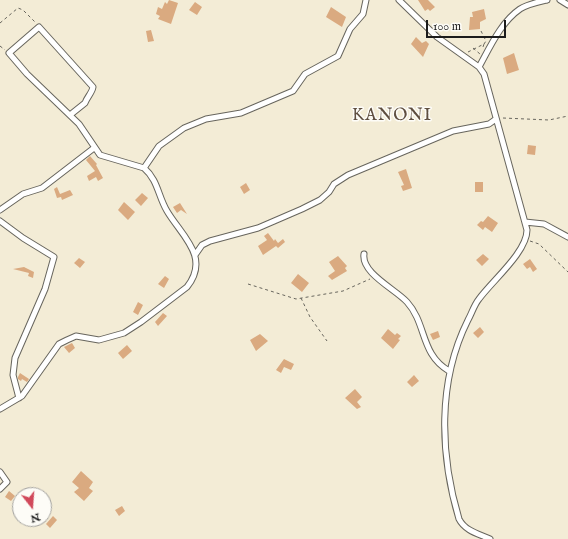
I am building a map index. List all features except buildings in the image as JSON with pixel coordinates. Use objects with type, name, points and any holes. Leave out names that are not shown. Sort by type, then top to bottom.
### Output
[{"type":"street","points":[[144,168],[159,146],[184,128],[206,119],[241,113],[293,92],[305,74],[338,56],[350,29],[363,14],[366,0]]},
{"type":"street","points":[[399,0],[437,37],[479,67],[484,74],[527,230],[526,239],[522,246],[478,300],[463,331],[450,371],[445,398],[445,430],[448,474],[461,524],[490,539]]},
{"type":"street","points":[[479,67],[491,43],[516,13],[525,6],[547,0]]},
{"type":"street","points":[[560,0],[568,5]]},
{"type":"street","points":[[0,409],[19,398],[59,344],[76,336],[99,340],[124,333],[187,287],[192,280],[194,273],[195,254],[188,239],[166,210],[154,178],[144,168],[104,157],[94,148],[79,124],[27,74],[9,53],[39,27],[93,87],[92,91],[87,96],[86,103],[70,115]]},
{"type":"street","points":[[195,254],[202,245],[210,241],[258,228],[320,200],[329,192],[334,184],[348,175],[453,131],[489,124],[496,119]]},
{"type":"street","points":[[489,124],[499,129]]},
{"type":"street","points":[[0,210],[23,194],[42,188],[94,148]]},
{"type":"street","points":[[0,221],[23,238],[54,257],[45,289],[15,358],[13,375],[19,398]]},
{"type":"street","points":[[525,222],[544,224],[568,237]]},
{"type":"street","points":[[364,254],[363,260],[365,266],[408,304],[430,354],[439,365],[450,371]]},
{"type":"street","points":[[0,472],[7,482],[0,489]]},
{"type":"path","points":[[0,23],[20,8],[39,27]]},
{"type":"path","points":[[473,48],[482,55],[486,41],[481,31]]},
{"type":"path","points":[[462,56],[473,48],[484,44]]},
{"type":"path","points":[[0,46],[9,53]]},
{"type":"path","points":[[496,119],[516,118],[549,120],[568,116]]},
{"type":"path","points":[[526,239],[539,244],[568,272]]},
{"type":"path","points":[[248,284],[292,299],[343,291],[376,276]]},
{"type":"path","points":[[301,298],[310,317],[327,341]]},
{"type":"district","name":"KANONI","points":[[392,117]]}]
